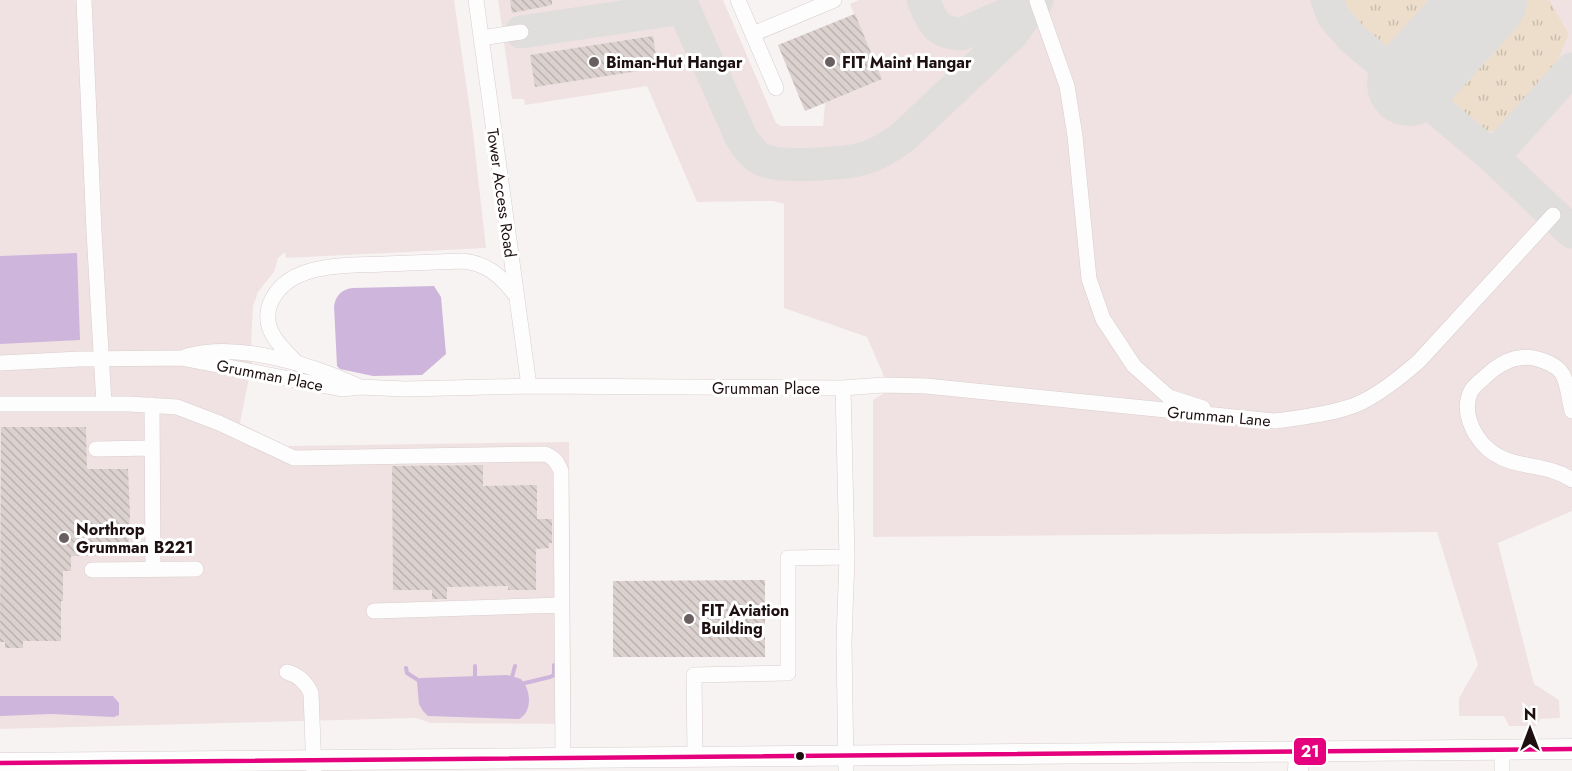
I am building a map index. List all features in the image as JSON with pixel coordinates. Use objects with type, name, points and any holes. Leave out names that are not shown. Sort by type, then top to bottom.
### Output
[{"type":"main road","points":[[0,763],[314,765],[563,757],[695,756],[846,763],[1299,750],[1572,749]]},
{"type":"main road","points":[[1298,771],[1299,750]]},
{"type":"street","points":[[84,0],[104,404]]},
{"type":"street","name":"Tower Access Road","points":[[476,0],[529,386]]},
{"type":"street","points":[[738,0],[776,88]]},
{"type":"street","points":[[753,34],[834,0]]},
{"type":"street","points":[[1037,1],[1067,86],[1075,136],[1089,279],[1103,320],[1134,366],[1169,397],[1231,418]]},
{"type":"street","points":[[481,38],[521,32]]},
{"type":"street","name":"Grumman Lane","points":[[843,388],[883,385],[926,386],[1231,418],[1275,421],[1310,417],[1361,403],[1397,380],[1419,361],[1553,215]]},
{"type":"street","points":[[296,362],[273,338],[269,328],[269,309],[277,292],[285,283],[305,273],[329,267],[472,262],[482,265],[502,278],[516,296]]},
{"type":"street","name":"Grumman Place","points":[[181,358],[196,353],[230,351],[296,362],[335,375],[360,387]]},
{"type":"street","points":[[1572,411],[1563,374],[1547,361],[1519,357],[1493,369],[1471,390],[1467,411],[1475,436],[1490,451],[1514,463],[1545,469],[1572,480]]},
{"type":"street","name":"Grumman Place","points":[[0,363],[181,358],[342,389],[360,387],[405,390],[529,386],[843,388],[847,557],[844,642],[846,763]]},
{"type":"street","points":[[0,404],[177,407],[193,412],[294,458],[545,454],[551,456],[556,460],[561,471],[563,757]]},
{"type":"street","points":[[152,405],[153,569]]},
{"type":"street","points":[[96,449],[152,448]]},
{"type":"street","points":[[695,756],[694,675],[788,673],[788,558],[847,557]]},
{"type":"street","points":[[93,570],[196,569]]},
{"type":"street","points":[[374,611],[561,605]]},
{"type":"street","points":[[287,672],[294,674],[308,685],[311,693],[314,765]]},
{"type":"street","points":[[1502,749],[1502,771]]},
{"type":"shaded area","points":[[0,0],[454,0],[472,124],[486,248],[286,258],[285,252],[278,258],[274,272],[258,292],[253,306],[251,346],[255,348],[240,423],[286,446],[569,442],[571,724],[431,723],[416,718],[0,729]]},
{"type":"shaded area","points":[[498,0],[723,0],[776,123],[781,126],[823,126],[825,103],[805,111],[778,45],[854,14],[850,4],[859,0],[1572,0],[1572,511],[1498,543],[1534,684],[1559,700],[1560,718],[1540,719],[1537,726],[1509,726],[1504,716],[1459,716],[1459,698],[1478,665],[1437,532],[873,537],[873,400],[884,393],[883,374],[867,337],[784,308],[784,204],[773,201],[697,202],[647,86],[525,105],[524,99],[512,99]]},
{"type":"shaded area","points":[[77,253],[80,340],[0,344],[0,256]]},
{"type":"shaded area","points":[[434,286],[441,297],[446,354],[422,375],[373,376],[340,369],[337,366],[334,306],[340,293],[353,288]]},
{"type":"shaded area","points":[[507,675],[521,679],[527,689],[529,700],[527,711],[519,719],[428,716],[419,704],[417,682],[420,678]]},
{"type":"shaded area","points":[[0,696],[113,696],[119,703],[119,715],[114,717],[51,714],[0,716]]},
{"type":"green space","points":[[1340,0],[1455,0],[1422,38],[1410,47],[1399,51],[1389,50],[1369,38],[1352,19]]},
{"type":"green space","points":[[1513,0],[1549,0],[1569,34],[1554,68],[1521,111],[1503,129],[1486,131],[1468,123],[1454,109],[1446,93],[1446,82],[1450,70]]},
{"type":"building","points":[[510,0],[552,0],[552,5],[512,13]]},
{"type":"building","name":"FIT Maint Hangar","points":[[855,14],[882,79],[805,111],[778,45]]},
{"type":"building","name":"Biman-Hut Hangar","points":[[653,36],[658,68],[535,87],[530,55]]},
{"type":"building","name":"Northrop Grumman B221","points":[[1,427],[86,427],[87,469],[128,469],[130,514],[128,555],[71,556],[71,571],[63,571],[61,641],[23,641],[23,648],[5,648],[5,642],[0,642]]},
{"type":"building","points":[[483,465],[483,486],[537,485],[537,519],[552,519],[552,543],[549,543],[549,548],[536,549],[536,590],[508,590],[508,586],[447,587],[447,599],[432,599],[432,590],[393,590],[392,466]]},
{"type":"building","name":"FIT Aviation Building","points":[[765,580],[765,657],[613,657],[613,581]]},
{"type":"waterway","points":[[525,683],[554,675],[554,665]]},
{"type":"waterway","points":[[475,666],[475,676]]},
{"type":"waterway","points":[[512,677],[515,666]]},
{"type":"waterway","points":[[406,668],[407,673],[418,680]]},
{"type":"taxiway","points":[[680,0],[741,137],[756,156],[763,160],[784,164],[856,160],[880,152],[902,138],[1011,35],[1037,1]]},
{"type":"taxiway","points":[[923,0],[940,29],[962,34],[1034,2]]},
{"type":"taxiway","points":[[1327,0],[1333,16],[1352,38],[1493,157],[1572,232]]},
{"type":"taxiway","points":[[521,32],[683,8]]},
{"type":"taxiway","points":[[1493,157],[1572,69]]},
{"type":"runway","points":[[1409,84],[1485,0]]},
{"type":"transit line","name":"21","points":[[0,763],[1572,749]]},
{"type":"place","name":"Biman-Hut Hangar","points":[[594,62]]},
{"type":"place","name":"FIT Maint Hangar","points":[[830,62]]},
{"type":"place","name":"Northrop Grumman B221","points":[[64,538]]},
{"type":"place","name":"FIT Aviation Building","points":[[689,619]]}]
